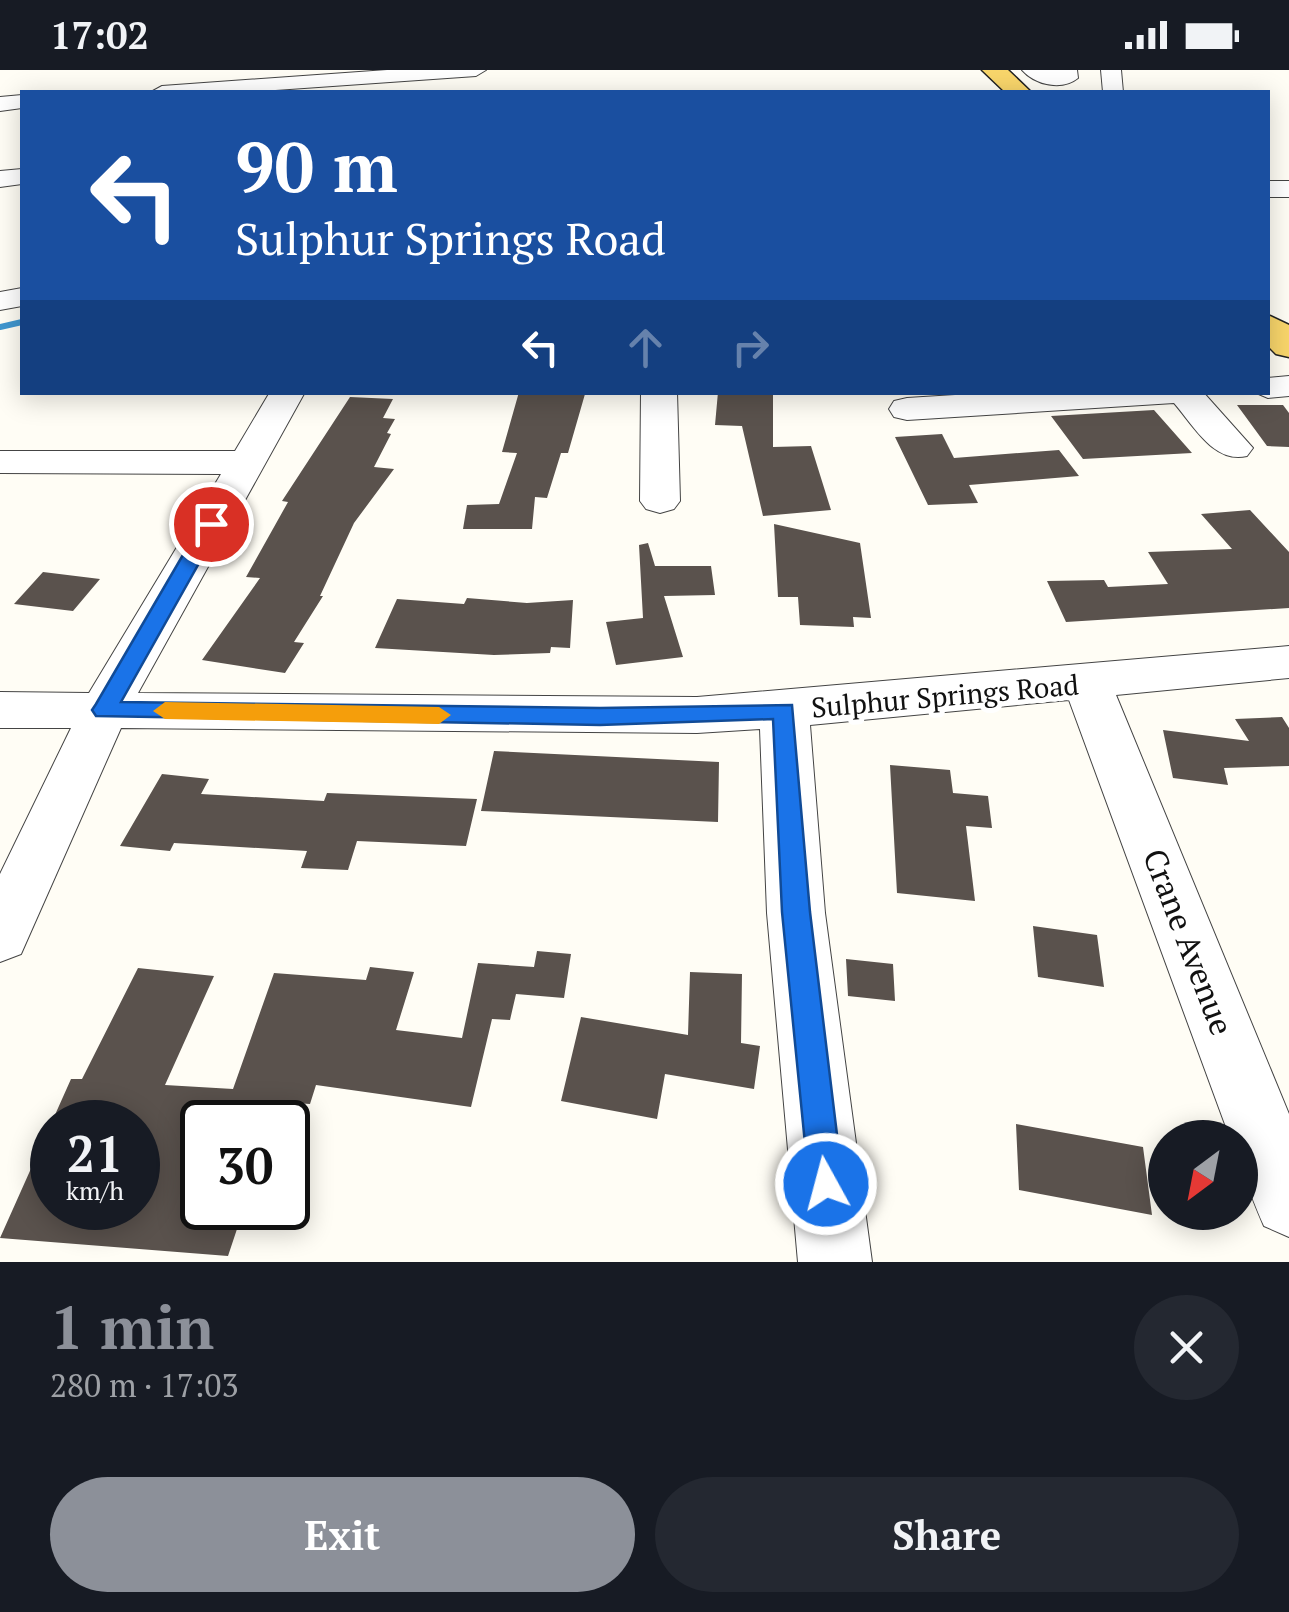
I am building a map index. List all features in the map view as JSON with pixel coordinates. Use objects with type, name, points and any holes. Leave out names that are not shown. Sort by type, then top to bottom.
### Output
[{"type":"main road","points":[[994,70],[1017,90]]},
{"type":"main road","points":[[1270,328],[1289,346]]},
{"type":"street","points":[[191,90],[477,70]]},
{"type":"street","points":[[1032,70],[1040,78],[1068,78],[1067,70]]},
{"type":"street","points":[[0,936],[104,710],[286,395]]},
{"type":"street","points":[[659,395],[660,500]]},
{"type":"street","points":[[907,409],[1150,395]]},
{"type":"street","points":[[1187,395],[1234,448]]},
{"type":"street","points":[[0,462],[246,463]]},
{"type":"street","name":"Sulphur Springs Road","points":[[0,710],[600,717],[784,710],[1289,662]]},
{"type":"street","name":"Crane Avenue","points":[[1087,683],[1289,1202]]},
{"type":"street","points":[[784,710],[796,912],[834,1262]]},
{"type":"building","points":[[518,395],[585,395],[568,453],[561,453],[547,498],[535,497],[532,529],[463,529],[467,505],[499,504],[517,453],[502,452]]},
{"type":"building","points":[[718,395],[773,395],[773,447],[811,446],[831,510],[763,516],[742,426],[715,425]]},
{"type":"building","points":[[350,397],[393,399],[383,418],[395,419],[387,433],[391,434],[374,467],[394,469],[354,523],[323,596],[294,642],[304,643],[285,673],[202,660],[260,578],[246,577],[288,502],[282,501]]},
{"type":"building","points":[[1237,405],[1283,405],[1289,413],[1289,447],[1267,446]]},
{"type":"building","points":[[1154,410],[1192,453],[1083,459],[1051,416]]},
{"type":"building","points":[[942,434],[954,458],[1059,450],[1079,476],[969,485],[978,503],[928,505],[895,437]]},
{"type":"building","points":[[1250,510],[1289,552],[1289,608],[1066,622],[1047,581],[1104,580],[1108,587],[1168,584],[1148,552],[1232,549],[1201,514]]},
{"type":"building","points":[[774,524],[860,543],[871,618],[853,617],[854,627],[800,625],[798,597],[778,597]]},
{"type":"building","points":[[648,543],[655,566],[711,566],[715,595],[664,596],[683,657],[616,665],[606,622],[643,618],[639,545]]},
{"type":"building","points":[[43,572],[100,579],[73,611],[14,604]]},
{"type":"building","points":[[467,598],[527,603],[573,600],[570,648],[551,647],[550,653],[494,655],[375,648],[397,599],[464,604]]},
{"type":"building","points":[[1282,717],[1289,728],[1289,766],[1224,768],[1228,785],[1173,778],[1163,730],[1249,741],[1235,719]]},
{"type":"building","points":[[494,751],[719,762],[718,822],[481,811]]},
{"type":"building","points":[[890,765],[950,770],[953,793],[988,796],[992,828],[966,826],[975,901],[897,893]]},
{"type":"building","points":[[162,774],[209,779],[201,794],[324,801],[327,793],[477,799],[466,846],[357,841],[348,870],[301,868],[307,851],[174,843],[170,851],[120,846]]},
{"type":"building","points":[[1033,926],[1097,935],[1104,987],[1038,977]]},
{"type":"building","points":[[537,951],[571,954],[564,998],[516,994],[510,1020],[492,1019],[471,1107],[316,1085],[310,1104],[310,1100],[180,1100],[180,1230],[237,1230],[228,1256],[0,1238],[30,1171],[30,1230],[160,1230],[160,1100],[62,1100],[71,1079],[82,1079],[138,968],[214,976],[165,1085],[233,1089],[274,973],[366,980],[370,967],[414,972],[396,1030],[462,1038],[478,963],[534,967]]},
{"type":"building","points":[[846,959],[893,964],[895,1001],[848,996]]},
{"type":"building","points":[[690,972],[742,974],[741,1043],[760,1046],[754,1089],[665,1074],[657,1119],[561,1101],[581,1017],[688,1035]]},
{"type":"building","points":[[1016,1124],[1143,1147],[1148,1214],[1019,1190]]},
{"type":"waterway","points":[[0,327],[20,322]]},
{"type":"slow traffic","points":[[165,711],[439,715]]},
{"type":"route","points":[[211,524],[104,710],[600,717],[784,710],[796,912],[826,1184]]}]
